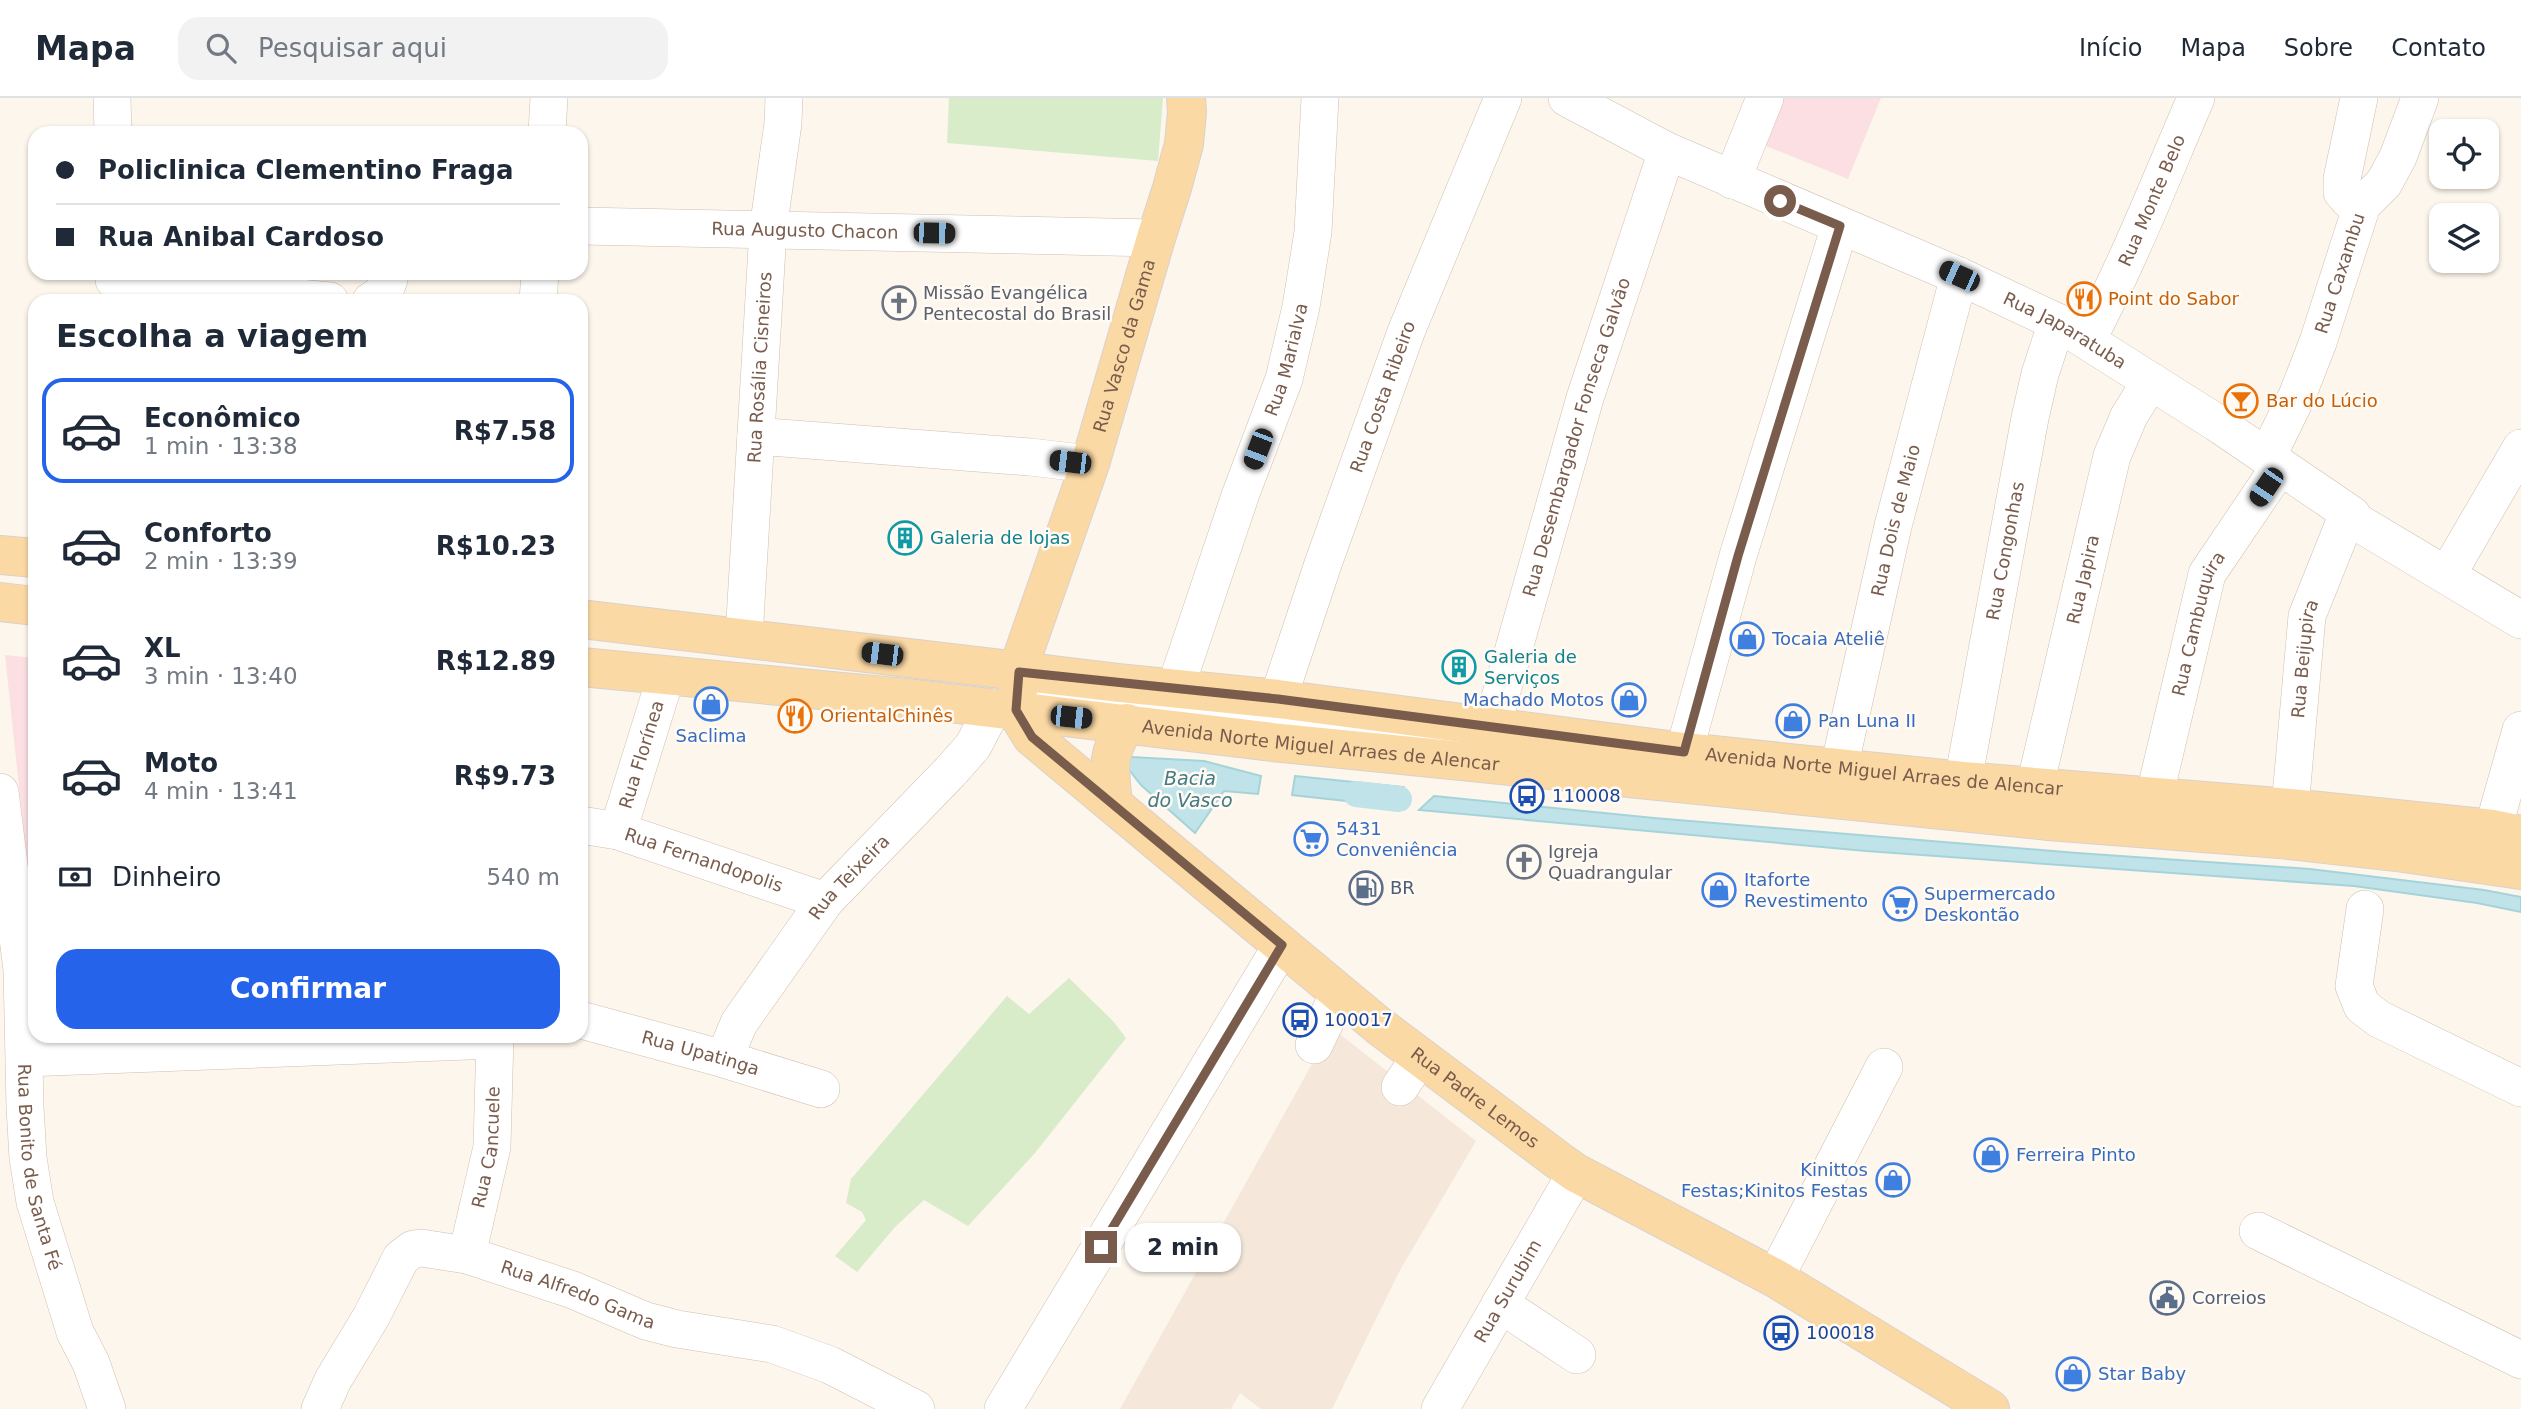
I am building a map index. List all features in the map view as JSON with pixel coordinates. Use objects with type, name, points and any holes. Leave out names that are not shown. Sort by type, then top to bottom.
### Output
[{"type":"main road","name":"Rua Vasco da Gama","points":[[1005,709],[1090,464],[1172,188],[1184,144],[1186,98]]},
{"type":"main road","points":[[0,555],[28,557]]},
{"type":"main road","points":[[0,602],[28,605]]},
{"type":"main road","name":"Avenida Norte Miguel Arraes de Alencar","points":[[588,620],[1019,672],[1278,699],[1684,752],[1962,781],[2290,808],[2512,837]]},
{"type":"main road","name":"Avenida Norte Miguel Arraes de Alencar","points":[[588,668],[1005,709],[1272,742],[2049,821],[2294,841],[2521,870]]},
{"type":"main road","name":"Rua Padre Lemos","points":[[1005,709],[1032,737],[1339,993],[1410,1072],[1576,1173],[1775,1278],[1967,1404]]},
{"type":"main road","points":[[1113,803],[1109,759],[1116,739],[1127,723]]},
{"type":"street","points":[[113,98],[113,126]]},
{"type":"street","points":[[547,126],[549,98]]},
{"type":"street","name":"Rua Rosália Cisneiros","points":[[744,637],[768,230],[784,98]]},
{"type":"street","name":"Rua Marialva","points":[[1174,689],[1240,496],[1284,379],[1301,306],[1313,232],[1320,98]]},
{"type":"street","name":"Rua Costa Ribeiro","points":[[1278,699],[1406,332],[1503,98]]},
{"type":"street","name":"Rua Japaratuba","points":[[1567,98],[1667,152],[1959,276],[2072,331],[2273,461],[2351,515],[2347,516],[2521,620]]},
{"type":"street","points":[[1732,180],[1765,98]]},
{"type":"street","name":"Rua Monte Belo","points":[[2072,331],[2111,295],[2196,98]]},
{"type":"street","points":[[2359,98],[2342,179],[2342,192],[2350,201],[2362,205]]},
{"type":"street","name":"Rua Caxambu","points":[[2273,461],[2318,342],[2362,205],[2384,183],[2398,156],[2420,98]]},
{"type":"street","name":"Rua Desembargador Fonseca Galvão","points":[[1492,726],[1585,398],[1667,152]]},
{"type":"street","name":"Rua Augusto Chacon","points":[[588,226],[1156,238]]},
{"type":"street","points":[[1684,752],[1738,556],[1840,226]]},
{"type":"street","name":"Rua Dois de Maio","points":[[1839,768],[1893,526],[1959,276]]},
{"type":"street","points":[[113,285],[179,294]]},
{"type":"street","name":"Rua Congonhas","points":[[1962,781],[2040,374],[2072,331]]},
{"type":"street","name":"Rua Japira","points":[[2035,786],[2112,456],[2129,416],[2151,381]]},
{"type":"street","points":[[756,436],[1090,464]]},
{"type":"street","points":[[2446,575],[2520,454]]},
{"type":"street","name":"Rua Cambuquira","points":[[2154,798],[2207,573],[2273,461]]},
{"type":"street","name":"Rua Beijupira","points":[[2290,808],[2307,616],[2347,516]]},
{"type":"street","name":"Rua Florínea","points":[[618,831],[666,676]]},
{"type":"street","points":[[2521,730],[2512,837],[2416,833],[2306,822],[1899,792],[1844,782],[1720,767],[1023,693],[1023,700],[1752,778],[1903,797],[2379,835],[2521,857]]},
{"type":"street","name":"Rua Teixeira","points":[[724,1059],[739,1023],[825,901],[950,772],[1005,709]]},
{"type":"street","name":"Rua Bonito de Santa Fé","points":[[0,792],[22,970],[24,1107],[35,1202],[75,1332],[91,1363],[107,1409]]},
{"type":"street","name":"Rua Fernandopolis","points":[[588,826],[618,831],[825,901]]},
{"type":"street","points":[[2365,909],[2354,986],[2362,1006],[2425,1042],[2521,1088]]},
{"type":"street","points":[[1003,1409],[1282,945]]},
{"type":"street","points":[[1314,1045],[1339,993]]},
{"type":"street","name":"Rua Upatinga","points":[[588,1022],[821,1089]]},
{"type":"street","points":[[25,1058],[378,1043]]},
{"type":"street","name":"Rua Cancuele","points":[[467,1255],[492,1147],[495,1043]]},
{"type":"street","points":[[1775,1278],[1884,1067]]},
{"type":"street","name":"Rua Surubim","points":[[1440,1409],[1576,1173]]},
{"type":"street","points":[[2258,1231],[2521,1360]]},
{"type":"street","name":"Rua Alfredo Gama","points":[[320,1409],[333,1380],[371,1317],[401,1258],[413,1249],[421,1248],[467,1255],[573,1290],[646,1321],[772,1345],[830,1365],[916,1409]]},
{"type":"street","points":[[1500,1304],[1577,1355]]},
{"type":"shaded area","points":[[1774,98],[1881,98],[1848,179],[1756,142]]},
{"type":"shaded area","points":[[5,655],[28,657],[28,871]]},
{"type":"shaded area","points":[[1332,1028],[1476,1141],[1399,1272],[1332,1409],[1261,1409],[1240,1393],[1231,1409],[1120,1409]]},
{"type":"green space","points":[[949,98],[1163,98],[1158,161],[947,143]]},
{"type":"green space","points":[[1069,978],[1113,1021],[1126,1038],[1035,1153],[968,1226],[924,1200],[895,1227],[857,1272],[835,1256],[866,1220],[862,1212],[846,1203],[851,1179],[1007,996],[1029,1014]]},
{"type":"water","name":"Bacia do Vasco","points":[[1131,757],[1204,761],[1261,776],[1258,794],[1224,791],[1195,833],[1141,785],[1126,766]]},
{"type":"water","points":[[1295,776],[1403,787],[1383,805],[1292,795]]},
{"type":"water","points":[[1434,796],[1654,818],[2077,853],[2310,869],[2521,897],[2521,912],[2477,903],[2354,886],[1866,851],[1419,810]]},
{"type":"waterway","points":[[1356,794],[1399,799]]},
{"type":"place","name":"Point do Sabor","points":[[2084,299]]},
{"type":"place","name":"Missão Evangélica Pentecostal do Brasil","points":[[899,303]]},
{"type":"place","name":"Bar do Lúcio","points":[[2241,401]]},
{"type":"place","name":"Galeria de lojas","points":[[905,538]]},
{"type":"place","name":"Tocaia Ateliê","points":[[1747,639]]},
{"type":"place","name":"Galeria de Serviços","points":[[1459,667]]},
{"type":"place","name":"Machado Motos","points":[[1629,700]]},
{"type":"place","name":"Saclima","points":[[711,704]]},
{"type":"place","name":"OrientalChinês","points":[[795,716]]},
{"type":"place","name":"Pan Luna II","points":[[1793,721]]},
{"type":"place","name":"110008","points":[[1527,796]]},
{"type":"place","name":"5431 Conveniência","points":[[1311,839]]},
{"type":"place","name":"Igreja Quadrangular","points":[[1524,862]]},
{"type":"place","name":"BR","points":[[1366,888]]},
{"type":"place","name":"Itaforte Revestimento","points":[[1719,890]]},
{"type":"place","name":"Supermercado Deskontão","points":[[1900,904]]},
{"type":"place","name":"100017","points":[[1300,1020]]},
{"type":"place","name":"Ferreira Pinto","points":[[1991,1155]]},
{"type":"place","name":"Kinittos Festas;Kinitos Festas","points":[[1893,1180]]},
{"type":"place","name":"Correios","points":[[2167,1298]]},
{"type":"place","name":"100018","points":[[1781,1333]]},
{"type":"place","name":"Star Baby","points":[[2073,1374]]},
{"type":"route","points":[[1101,1247],[1282,945],[1032,737],[1016,710],[1019,672],[1278,699],[1684,752],[1738,556],[1840,226],[1780,201]]}]
